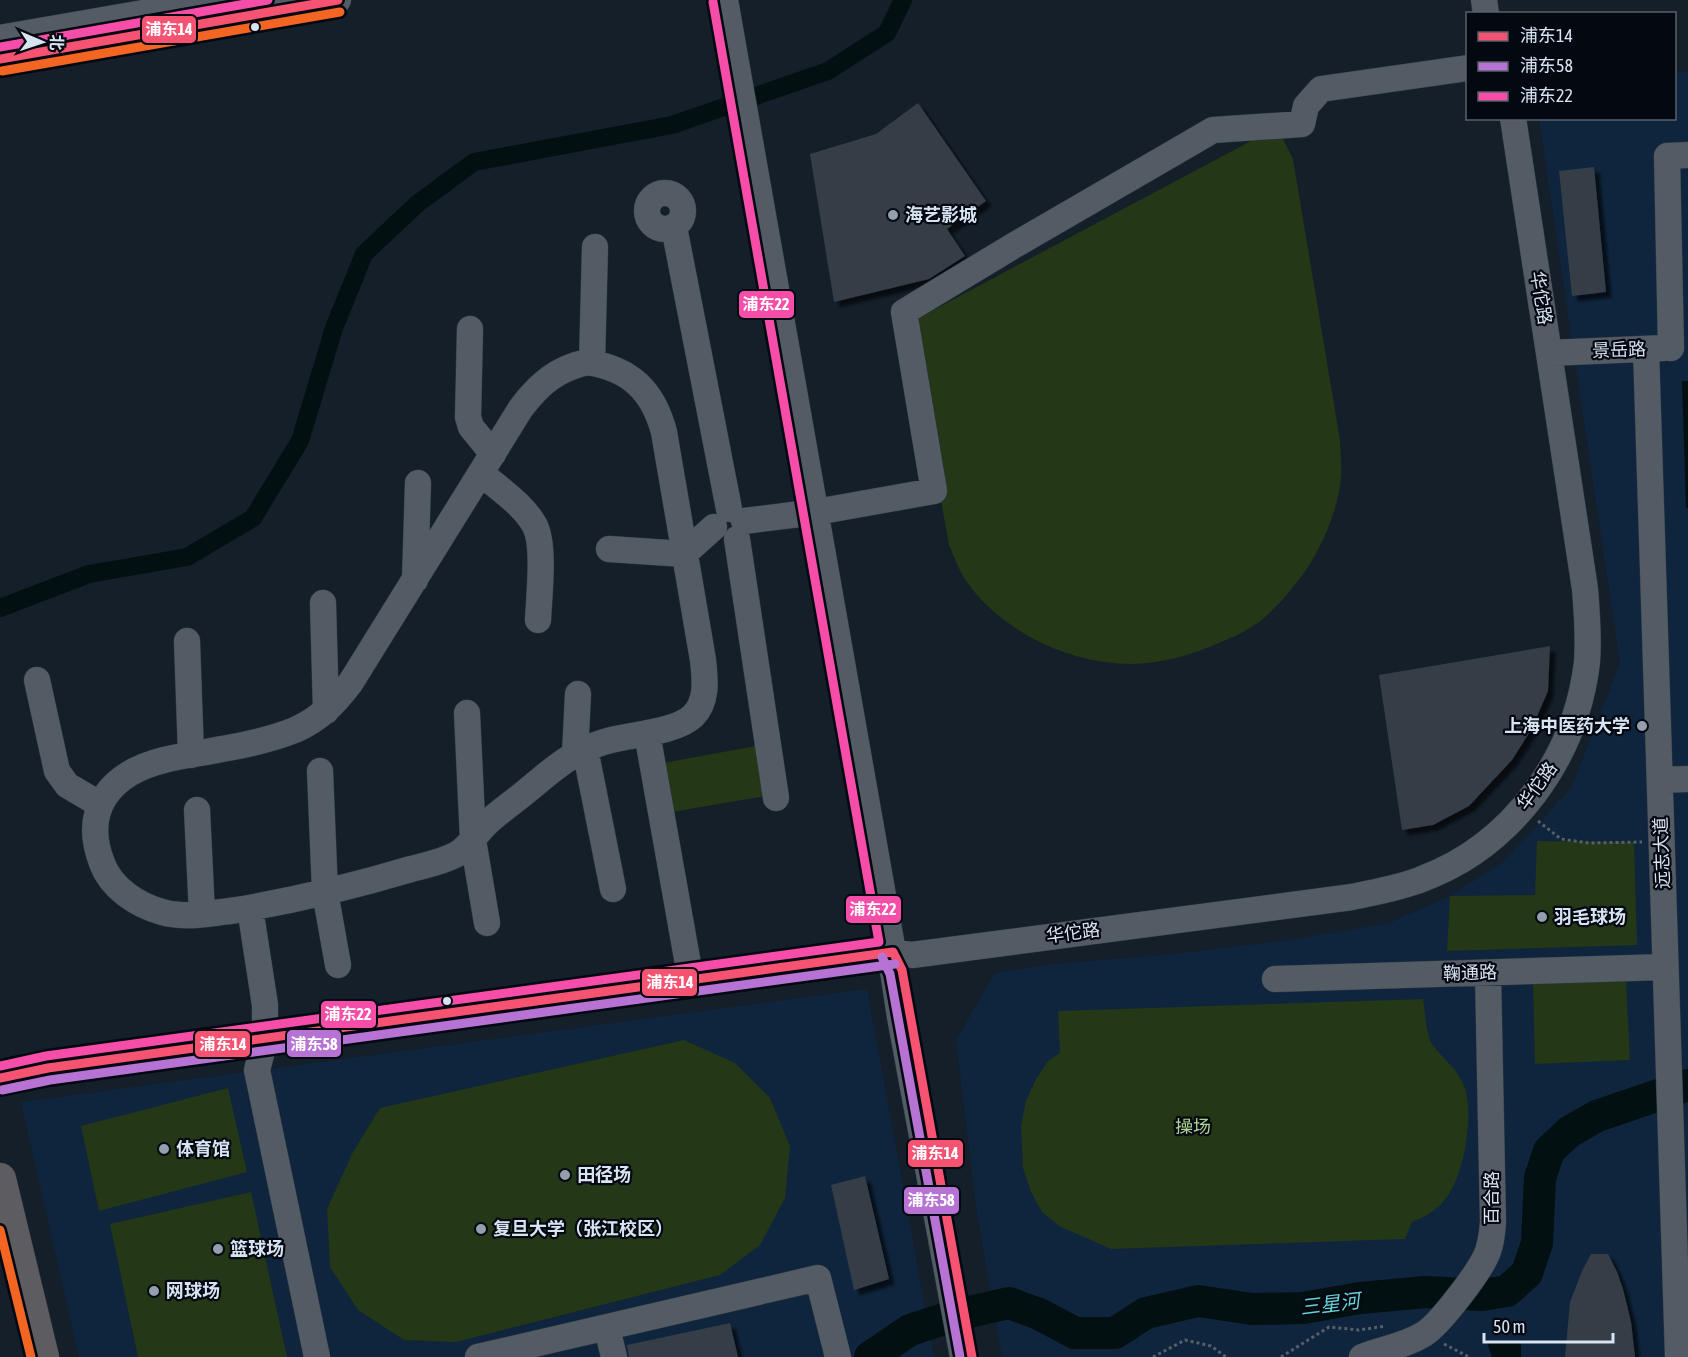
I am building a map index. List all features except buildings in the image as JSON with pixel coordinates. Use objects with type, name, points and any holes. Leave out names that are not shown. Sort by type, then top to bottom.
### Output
[{"type":"main road","points":[[0,1179],[43,1357]]},
{"type":"main road","points":[[0,1259],[23,1357]]},
{"type":"street","points":[[0,38],[218,0]]},
{"type":"street","points":[[0,59],[338,0]]},
{"type":"street","points":[[725,0],[893,952],[892,971],[900,1017],[966,1351]]},
{"type":"street","points":[[609,549],[684,554],[731,524],[934,491],[904,312],[1213,130],[1302,124],[1306,106],[1321,89],[1466,68]]},
{"type":"street","name":"华佗路","points":[[0,1078],[48,1068],[893,952],[910,945],[950,938],[1350,887],[1417,870],[1475,838],[1502,816],[1528,785],[1548,753],[1562,722],[1571,693],[1576,660],[1577,627],[1574,590],[1502,120]]},
{"type":"street","name":"华佗路","points":[[893,952],[912,955],[1340,898],[1393,888],[1422,879],[1482,847],[1510,822],[1537,790],[1558,757],[1572,725],[1581,695],[1587,661],[1588,626],[1585,589],[1513,120]]},
{"type":"street","name":"远志大道","points":[[1677,155],[1668,348],[1660,780],[1670,1122],[1681,1235],[1678,1357]]},
{"type":"street","points":[[674,227],[731,524],[776,798]]},
{"type":"street","points":[[592,363],[595,247]]},
{"type":"street","points":[[470,329],[468,417],[487,464],[536,527],[540,549],[538,620]]},
{"type":"street","name":"景岳路","points":[[1549,353],[1668,348]]},
{"type":"street","points":[[604,364],[621,372],[651,397],[659,413],[664,432],[703,660],[704,695],[699,709],[690,719],[678,725],[609,740],[580,752],[561,764],[486,824],[459,854],[449,858],[325,892],[250,908],[202,914],[164,913],[121,890],[109,878],[96,841],[95,822],[99,804],[108,791],[122,777],[163,760],[268,739],[318,719],[351,682],[487,464],[534,391],[570,366],[604,364]]},
{"type":"street","points":[[414,580],[418,483]]},
{"type":"street","points":[[323,603],[326,711]]},
{"type":"street","points":[[187,641],[191,755]]},
{"type":"street","points":[[37,680],[57,771],[67,785],[99,804]]},
{"type":"street","points":[[578,694],[580,752],[613,889]]},
{"type":"street","points":[[467,713],[473,840],[487,923]]},
{"type":"street","points":[[647,733],[691,981]]},
{"type":"street","points":[[320,771],[325,892],[338,965]]},
{"type":"street","points":[[1660,780],[1688,779]]},
{"type":"street","points":[[197,810],[202,914]]},
{"type":"street","points":[[250,908],[265,1005],[265,1040],[257,1070],[318,1357]]},
{"type":"street","name":"鞠通路","points":[[1275,979],[1665,967]]},
{"type":"street","name":"百合路","points":[[1362,1357],[1416,1338],[1445,1312],[1476,1272],[1491,1240],[1493,1222],[1488,973]]},
{"type":"street","points":[[478,1357],[818,1278],[836,1351]]},
{"type":"street","points":[[607,1328],[614,1357]]},
{"type":"path","points":[[1523,807],[1561,839],[1589,843],[1662,842]]},
{"type":"path","points":[[1281,1357],[1329,1327],[1359,1330],[1380,1326],[1395,1326],[1416,1338],[1469,1357]]},
{"type":"path","points":[[1153,1357],[1162,1350],[1185,1340],[1211,1346],[1226,1357]]},
{"type":"shaded area","name":"上海中医药大学","points":[[1688,71],[1688,1357],[1002,1357],[976,1206],[956,1040],[995,973],[1053,964],[1165,955],[1281,941],[1389,923],[1450,896],[1503,862],[1571,788],[1620,663],[1539,120],[1676,120],[1676,73]]},
{"type":"shaded area","points":[[1682,381],[1688,381],[1688,508],[1686,508]]},
{"type":"shaded area","name":"复旦大学（张江校区）","points":[[867,989],[934,1357],[79,1357],[21,1102]]},
{"type":"shaded area","points":[[1521,1341],[1521,1357],[1492,1357],[1487,1343]]},
{"type":"green space","points":[[1277,127],[1293,159],[1340,440],[1340,489],[1334,513],[1324,537],[1306,570],[1270,613],[1249,629],[1208,647],[1169,660],[1128,664],[1093,660],[1050,647],[1010,625],[993,611],[977,595],[958,566],[949,545],[909,323]]},
{"type":"green space","points":[[756,746],[765,796],[672,812],[663,763]]},
{"type":"green space","name":"羽毛球场","points":[[1537,841],[1634,842],[1637,945],[1447,951],[1450,896],[1535,895]]},
{"type":"green space","points":[[1626,980],[1630,1060],[1535,1064],[1533,982]]},
{"type":"green space","name":"操场","points":[[1423,999],[1430,1040],[1459,1076],[1465,1088],[1468,1100],[1468,1131],[1462,1164],[1450,1192],[1436,1208],[1412,1222],[1405,1239],[1111,1249],[1059,1226],[1042,1212],[1031,1192],[1023,1168],[1021,1126],[1026,1101],[1036,1079],[1048,1061],[1060,1053],[1058,1011]]},
{"type":"green space","name":"田径场","points":[[684,1040],[735,1063],[770,1098],[790,1146],[785,1198],[760,1245],[720,1275],[456,1342],[404,1340],[358,1310],[330,1267],[327,1209],[353,1152],[380,1108]]},
{"type":"green space","name":"体育馆","points":[[228,1088],[247,1172],[99,1211],[81,1126]]},
{"type":"green space","name":"篮球场","points":[[251,1192],[287,1357],[138,1357],[110,1224]]},
{"type":"waterway","points":[[0,608],[89,574],[187,557],[253,518],[300,441],[334,328],[364,254],[417,204],[474,162],[672,125],[828,71],[887,33],[903,0]]},
{"type":"waterway","name":"三星河","points":[[870,1357],[910,1330],[956,1315],[1009,1303],[1039,1314],[1075,1333],[1115,1333],[1146,1313],[1198,1301],[1252,1309],[1303,1308],[1360,1298],[1426,1292],[1482,1295],[1507,1291],[1527,1273],[1537,1243],[1540,1178],[1549,1151],[1569,1132],[1597,1116],[1688,1085]]},
{"type":"transit line","name":"浦东22","points":[[0,47],[268,0]]},
{"type":"transit line","name":"浦东14","points":[[0,59],[338,0]]},
{"type":"transit line","name":"浦东22","points":[[0,1066],[46,1056],[879,942],[713,2]]},
{"type":"transit line","points":[[2,71],[340,12]]},
{"type":"transit line","name":"浦东14","points":[[893,952],[902,970],[972,1357]]},
{"type":"transit line","name":"浦东14","points":[[0,1078],[48,1068],[893,952]]},
{"type":"transit line","name":"浦东58","points":[[882,957],[890,974],[960,1357]]},
{"type":"transit line","name":"浦东58","points":[[2,1090],[50,1080],[895,964]]},
{"type":"transit line","points":[[0,1230],[31,1357]]},
{"type":"place","name":"海艺影城","points":[[893,215]]},
{"type":"place","name":"上海中医药大学","points":[[1642,726]]},
{"type":"place","name":"羽毛球场","points":[[1542,917]]},
{"type":"place","name":"体育馆","points":[[164,1149]]},
{"type":"place","name":"田径场","points":[[565,1175]]},
{"type":"place","name":"复旦大学（张江校区）","points":[[481,1229]]},
{"type":"place","name":"篮球场","points":[[218,1249]]},
{"type":"place","name":"网球场","points":[[154,1291]]}]
